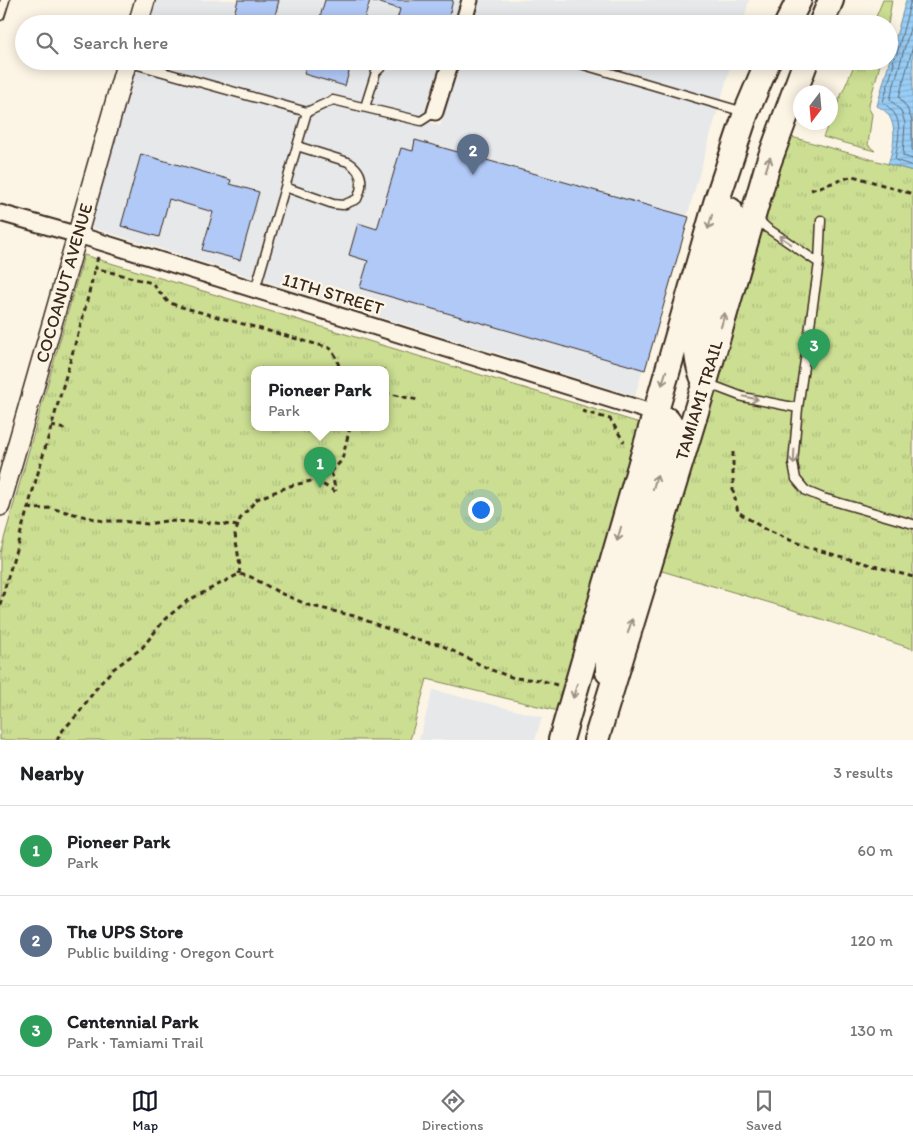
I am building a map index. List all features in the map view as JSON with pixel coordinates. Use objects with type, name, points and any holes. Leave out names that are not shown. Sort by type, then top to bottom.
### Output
[{"type":"main road","points":[[792,15],[799,0]]},
{"type":"main road","points":[[825,15],[831,0]]},
{"type":"main road","points":[[561,740],[654,413],[735,143],[764,70]]},
{"type":"main road","name":"TAMIAMI TRAIL","points":[[596,740],[705,382],[752,214],[776,139],[803,70]]},
{"type":"main road","points":[[705,382],[699,371],[696,341],[728,218],[735,143]]},
{"type":"main road","points":[[608,699],[608,640],[670,430],[670,424],[667,420],[654,413]]},
{"type":"street","points":[[141,15],[145,0]]},
{"type":"street","points":[[466,15],[470,0]]},
{"type":"street","name":"COCOANUT AVENUE","points":[[0,506],[125,70]]},
{"type":"street","points":[[434,112],[448,70]]},
{"type":"street","name":"11TH STREET","points":[[0,212],[654,413]]},
{"type":"lane","points":[[0,16],[5,0]]},
{"type":"lane","points":[[156,70],[307,112],[333,100],[421,120],[434,112]]},
{"type":"lane","points":[[365,107],[378,70]]},
{"type":"lane","points":[[600,70],[746,113]]},
{"type":"lane","points":[[255,290],[307,112]]},
{"type":"lane","points":[[285,187],[333,204],[343,205],[356,199],[361,190],[362,178],[354,166],[348,162],[297,146]]},
{"type":"lane","points":[[752,214],[767,228],[819,263]]},
{"type":"lane","points":[[821,220],[819,263],[798,408],[793,463],[796,479],[806,490],[823,498],[913,524]]},
{"type":"lane","points":[[705,382],[742,397],[798,408]]},
{"type":"path","points":[[811,190],[853,176],[913,194]]},
{"type":"path","points":[[0,606],[84,313],[102,242]]},
{"type":"path","points":[[95,268],[152,283],[168,302],[173,304],[330,348],[339,366]]},
{"type":"path","points":[[389,394],[418,400]]},
{"type":"path","points":[[582,411],[610,419],[619,430],[627,447]]},
{"type":"path","points":[[51,426],[65,429]]},
{"type":"path","points":[[239,574],[240,566],[235,534],[240,519],[257,499],[290,486],[315,480],[331,472],[342,460],[349,431]]},
{"type":"path","points":[[734,452],[734,490],[738,512],[766,530],[807,547],[913,577]]},
{"type":"path","points":[[315,480],[336,492],[331,472]]},
{"type":"path","points":[[28,508],[36,510],[50,508],[103,522],[122,521],[147,524],[203,522],[237,526]]},
{"type":"path","points":[[57,740],[112,670],[142,648],[165,619],[187,601],[239,574],[251,577],[280,593],[308,605],[354,616],[423,642],[439,644],[488,669],[514,678],[540,680],[560,686]]},
{"type":"shaded area","points":[[156,0],[460,0],[456,15],[152,15]]},
{"type":"shaded area","points":[[480,0],[749,0],[745,15],[476,15]]},
{"type":"shaded area","points":[[135,70],[438,70],[422,119],[440,126],[458,70],[729,70],[635,396],[90,227]]},
{"type":"shaded area","points":[[433,690],[542,717],[535,740],[419,740]]},
{"type":"green space","points":[[883,0],[892,0],[890,15],[877,15]]},
{"type":"green space","points":[[852,70],[878,70],[869,104],[872,114],[868,145],[875,151],[823,137],[826,130],[838,130],[838,102]]},
{"type":"green space","points":[[788,136],[913,171],[913,649],[784,607],[655,569]]},
{"type":"green space","points":[[84,255],[640,423],[558,711],[427,679],[410,740],[0,740],[0,553]]},
{"type":"water","points":[[906,0],[913,0],[913,171],[888,164],[894,131],[889,116],[877,106],[887,70],[898,70],[898,29]]},
{"type":"building","points":[[238,0],[279,0],[275,15],[234,14]]},
{"type":"building","points":[[325,0],[370,0],[366,15],[321,15]]},
{"type":"building","points":[[370,0],[453,0],[449,15],[398,15],[400,9]]},
{"type":"building","points":[[305,70],[349,70],[345,86],[304,74]]},
{"type":"building","points":[[415,140],[689,217],[645,370],[360,288],[368,261],[349,255],[358,223],[377,229],[401,148],[413,151]]},
{"type":"building","points":[[141,154],[231,180],[230,184],[259,192],[240,260],[202,250],[213,212],[169,199],[159,237],[121,226]]},
{"type":"place","name":"The UPS Store","points":[[473,175]]},
{"type":"place","name":"Centennial Park","points":[[814,370]]},
{"type":"place","name":"Pioneer Park","points":[[320,488]]}]
